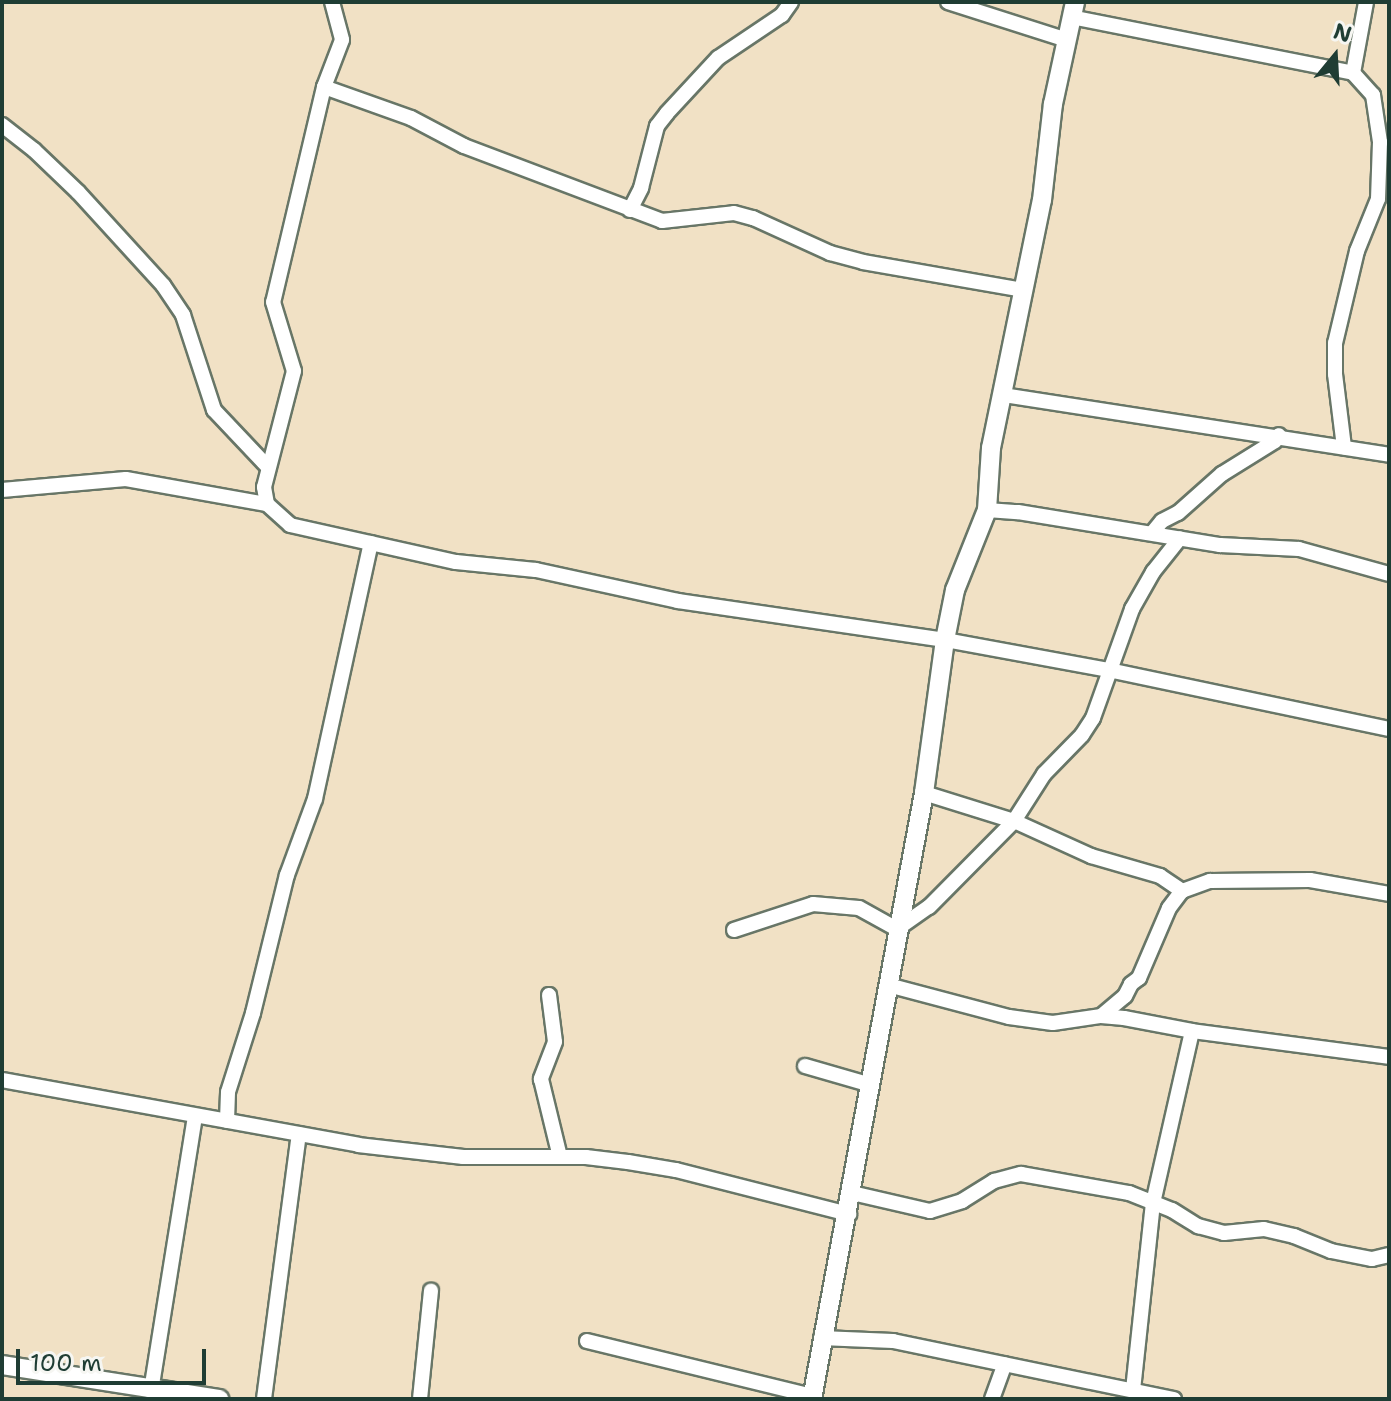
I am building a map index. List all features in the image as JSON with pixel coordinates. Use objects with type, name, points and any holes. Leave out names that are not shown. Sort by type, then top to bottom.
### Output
[{"type":"street","points":[[267,504],[264,487],[267,466],[294,371],[273,302],[275,281],[324,87],[342,40],[332,2]]},
{"type":"street","points":[[630,210],[641,188],[657,126],[667,113],[718,58],[782,15],[791,2]]},
{"type":"street","points":[[948,2],[1067,40]]},
{"type":"street","points":[[1353,73],[1366,2]]},
{"type":"street","points":[[587,1341],[812,1398],[821,1338],[849,1214],[897,929],[924,793],[945,640],[955,590],[987,510],[991,448],[1042,200],[1053,104],[1073,10],[1353,73],[1373,95],[1384,166],[1378,199],[1357,251],[1335,343],[1335,374],[1344,447]]},
{"type":"street","points":[[324,87],[401,114],[464,146],[662,221],[734,213],[753,218],[830,253],[863,262],[1023,290]]},
{"type":"street","points":[[2,125],[34,150],[78,192],[163,285],[183,315],[214,410],[267,466]]},
{"type":"street","points":[[1003,395],[1279,435],[1389,455]]},
{"type":"street","points":[[1153,532],[1222,474],[1275,441],[1279,435]]},
{"type":"street","points":[[2,490],[126,479],[267,504],[290,525],[456,562],[536,570],[678,601],[945,640],[1109,670],[1389,729]]},
{"type":"street","points":[[987,510],[1153,532],[1220,545],[1299,549],[1389,574]]},
{"type":"street","points":[[897,929],[929,907],[1014,821],[1044,774],[1082,735],[1093,718],[1132,609],[1153,572],[1180,538]]},
{"type":"street","points":[[227,1121],[228,1092],[253,1013],[287,875],[315,799],[371,543]]},
{"type":"street","points":[[924,793],[1014,821],[1091,856],[1160,876],[1182,891]]},
{"type":"street","points":[[1101,1016],[1125,996],[1131,984],[1139,978],[1169,908],[1182,891],[1210,881],[1310,880],[1389,894]]},
{"type":"street","points":[[734,930],[813,904],[859,908],[897,929]]},
{"type":"street","points":[[888,985],[1009,1017],[1053,1023],[1101,1016],[1389,1057]]},
{"type":"street","points":[[549,995],[555,1042],[541,1079],[560,1157]]},
{"type":"street","points":[[1133,1390],[1153,1203],[1192,1031]]},
{"type":"street","points":[[805,1066],[871,1085]]},
{"type":"street","points":[[2,1080],[299,1134],[463,1157],[560,1157],[628,1162],[676,1170],[849,1214]]},
{"type":"street","points":[[151,1391],[195,1116]]},
{"type":"street","points":[[264,1399],[299,1134]]},
{"type":"street","points":[[852,1193],[930,1211],[962,1201],[994,1181],[1021,1174],[1129,1193],[1198,1226],[1224,1233],[1264,1229],[1294,1236],[1331,1251],[1372,1259],[1389,1255]]},
{"type":"street","points":[[420,1399],[431,1291]]},
{"type":"street","points":[[821,1338],[893,1341],[1174,1399]]},
{"type":"street","points":[[992,1399],[1005,1364]]},
{"type":"street","points":[[2,1365],[151,1391],[219,1399]]}]
